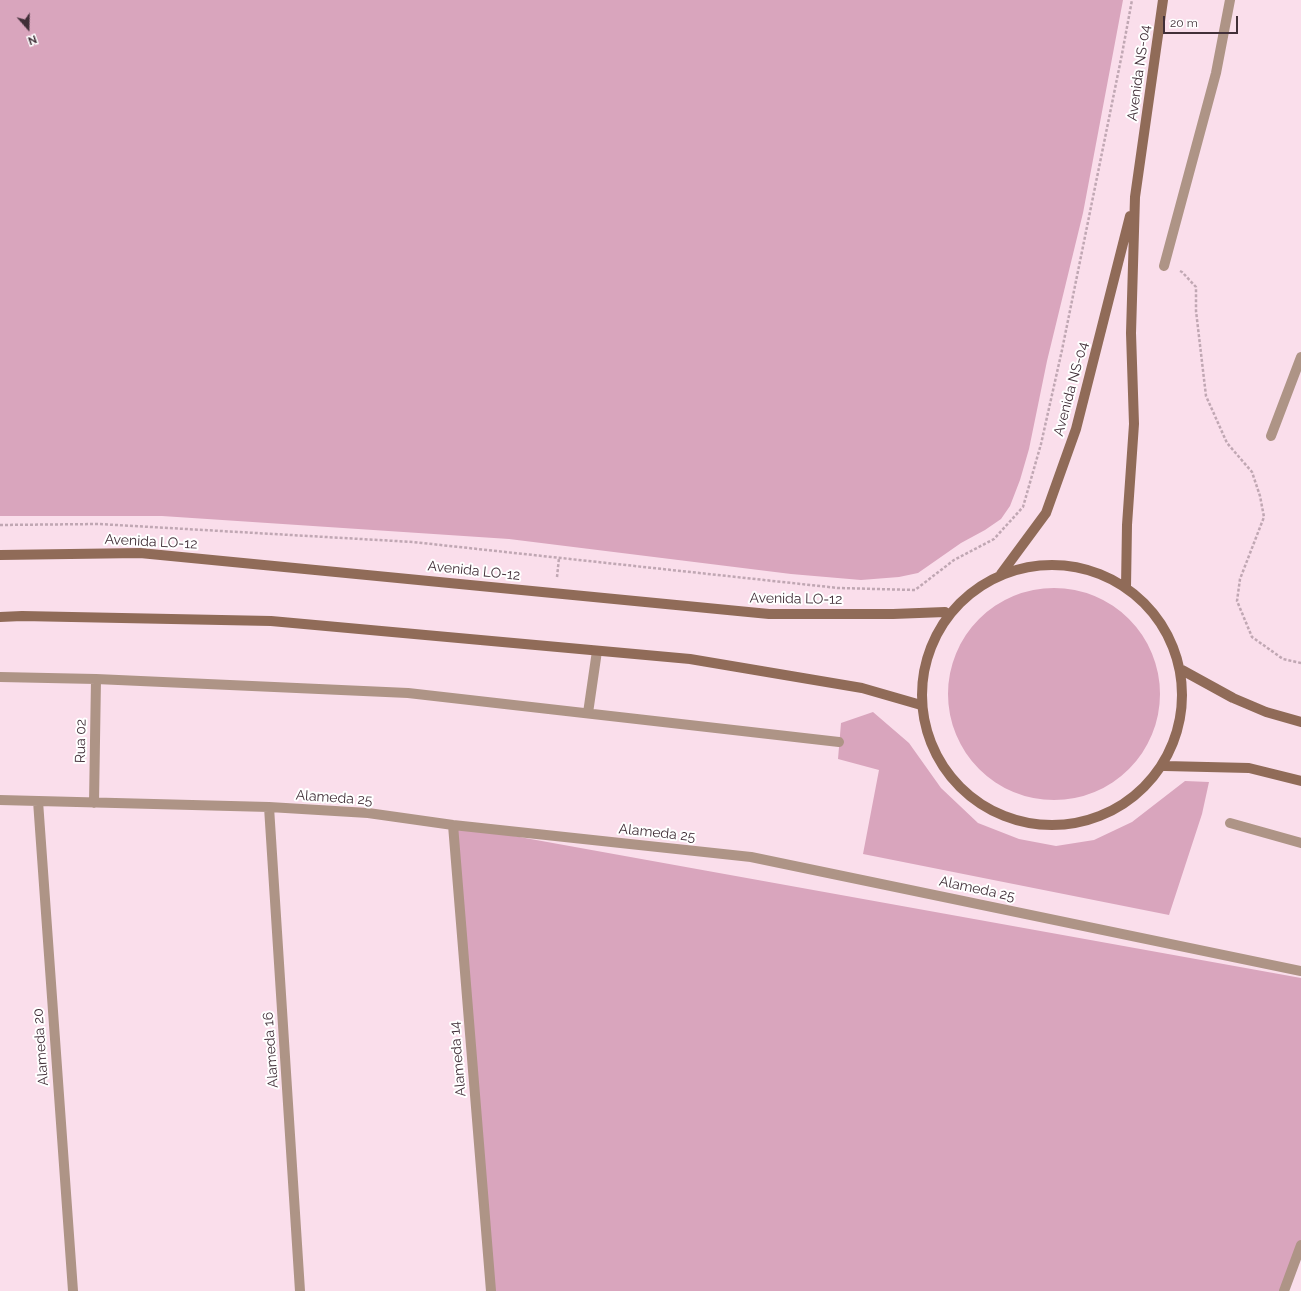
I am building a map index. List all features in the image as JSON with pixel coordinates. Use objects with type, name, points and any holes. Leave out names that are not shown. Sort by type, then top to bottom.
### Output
[{"type":"street","name":"Avenida NS-04","points":[[1001,574],[1046,513],[1076,429],[1135,197],[1164,0]]},
{"type":"street","points":[[1164,266],[1216,73],[1230,0]]},
{"type":"street","name":"Avenida NS-04","points":[[1126,587],[1127,525],[1134,424],[1131,332],[1135,197]]},
{"type":"street","points":[[1271,436],[1301,357]]},
{"type":"street","name":"Avenida LO-12","points":[[0,555],[140,553],[769,614],[893,614],[945,612]]},
{"type":"street","points":[[1043,564],[1086,568],[1126,587],[1157,616],[1182,670],[1183,697],[1176,739],[1165,766],[1122,806],[1082,822],[1038,826],[996,814],[961,790],[935,756],[921,715],[922,671],[945,612],[1001,574],[1043,564]]},
{"type":"street","points":[[0,617],[22,616],[271,621],[690,659],[862,688],[921,705]]},
{"type":"street","points":[[588,713],[597,651]]},
{"type":"street","points":[[1182,670],[1233,698],[1266,712],[1301,722]]},
{"type":"street","points":[[0,677],[96,679],[408,693],[839,742]]},
{"type":"street","name":"Rua 02","points":[[94,802],[96,679]]},
{"type":"street","points":[[1165,766],[1249,768],[1301,781]]},
{"type":"street","name":"Alameda 25","points":[[0,800],[269,807],[368,813],[453,825],[751,857],[1301,970]]},
{"type":"street","name":"Alameda 20","points":[[38,801],[73,1291]]},
{"type":"street","name":"Alameda 16","points":[[269,807],[300,1291]]},
{"type":"street","points":[[1230,823],[1301,843]]},
{"type":"street","name":"Alameda 14","points":[[453,825],[491,1291]]},
{"type":"street","points":[[1284,1291],[1301,1245]]},
{"type":"path","points":[[0,526],[99,524],[413,542],[838,588],[915,590],[954,560],[994,539],[1023,507],[1041,444],[1062,350],[1132,0]]},
{"type":"path","points":[[1164,266],[1182,272],[1196,287],[1196,311],[1206,396],[1227,443],[1252,472],[1260,496],[1264,517],[1240,579],[1237,601],[1252,638],[1283,659],[1301,663]]},
{"type":"shaded area","points":[[0,0],[1123,0],[1083,213],[1047,361],[1029,449],[1020,480],[1010,506],[1001,519],[985,530],[961,543],[918,573],[899,577],[861,580],[791,574],[509,539],[162,516],[0,516]]},
{"type":"shaded area","points":[[1054,588],[1075,590],[1094,596],[1113,606],[1129,619],[1142,635],[1152,654],[1158,673],[1160,694],[1158,715],[1152,734],[1142,753],[1129,769],[1113,782],[1094,792],[1075,798],[1054,800],[1033,798],[1014,792],[995,782],[979,769],[966,753],[956,734],[950,715],[948,694],[950,673],[956,654],[966,635],[979,619],[995,606],[1014,596],[1033,590]]},
{"type":"shaded area","points":[[873,712],[909,743],[941,788],[978,823],[1019,839],[1056,846],[1094,840],[1132,822],[1185,781],[1209,782],[1202,814],[1169,915],[863,854],[879,770],[838,759],[841,723]]},
{"type":"shaded area","points":[[453,825],[1301,978],[1301,1245],[1284,1291],[491,1291]]}]
